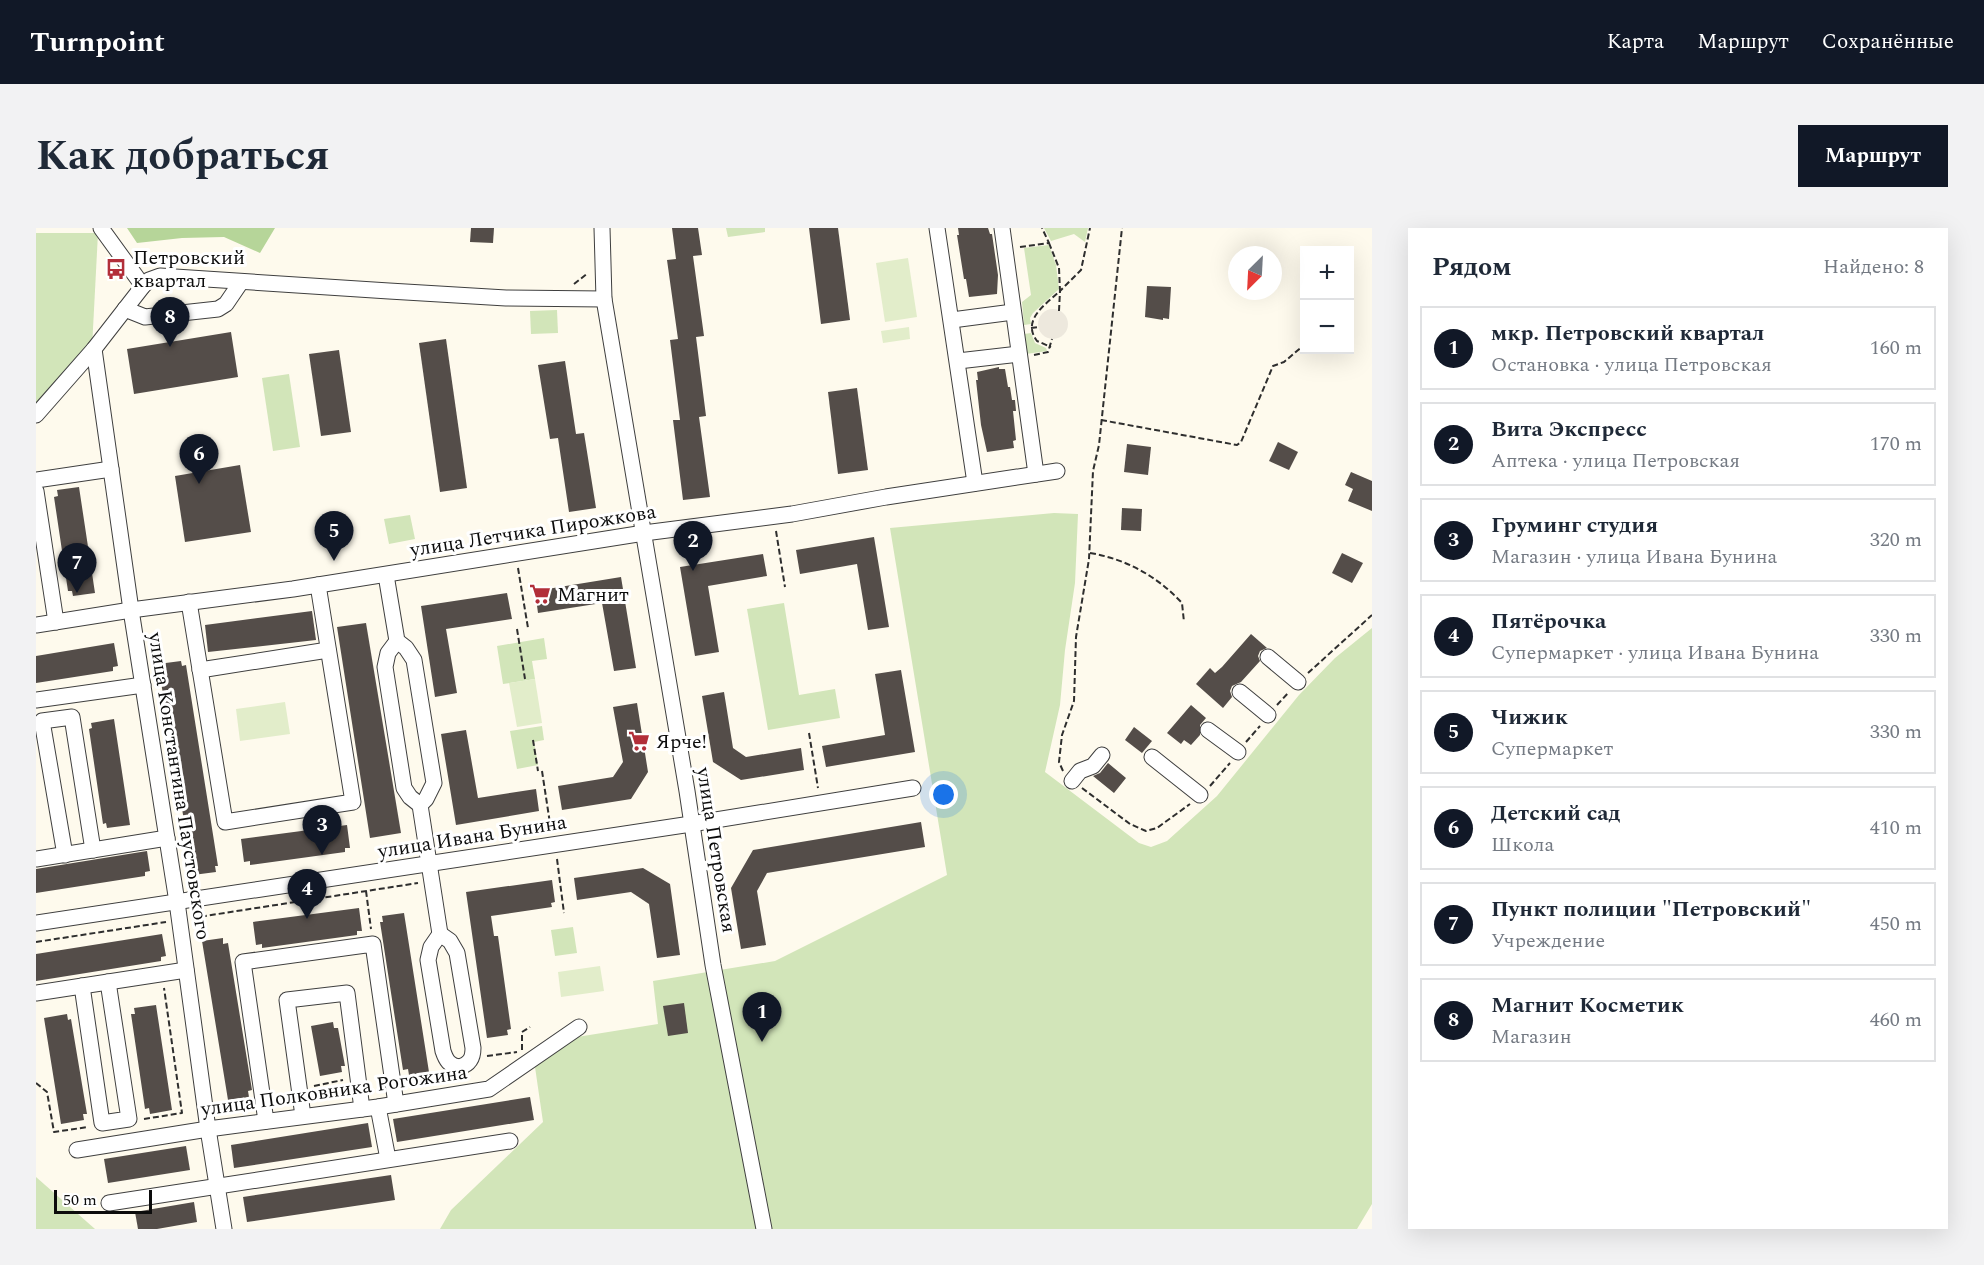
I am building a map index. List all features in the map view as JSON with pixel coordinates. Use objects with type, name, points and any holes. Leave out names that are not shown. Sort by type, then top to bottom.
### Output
[{"type":"street","points":[[101,228],[143,286]]},
{"type":"street","name":"улица Петровская","points":[[602,228],[604,300],[713,965],[764,1229]]},
{"type":"street","points":[[937,228],[975,483]]},
{"type":"street","points":[[1002,228],[1036,474]]},
{"type":"street","points":[[36,416],[94,349],[143,286],[153,278],[164,276],[471,296],[604,300]]},
{"type":"street","points":[[125,309],[145,316],[218,309],[226,304],[241,282]]},
{"type":"street","points":[[952,320],[1013,312]]},
{"type":"street","name":"улица Константина Паустовского","points":[[94,349],[131,610],[167,838],[186,919],[186,970],[224,1229]]},
{"type":"street","points":[[958,361],[1019,356]]},
{"type":"street","points":[[36,480],[111,469]]},
{"type":"street","name":"улица Летчика Пирожкова","points":[[36,625],[386,575],[644,533],[773,516],[1057,471]]},
{"type":"street","points":[[36,491],[41,560],[56,622]]},
{"type":"street","points":[[386,575],[396,641],[388,653],[385,667],[404,788],[420,805],[440,934],[431,946],[428,960],[445,1059],[454,1066],[466,1065],[472,1058],[473,1048],[457,953],[450,941],[440,934]]},
{"type":"street","points":[[189,603],[225,822],[237,821],[353,802],[318,585]]},
{"type":"street","points":[[396,641],[406,648],[414,660],[434,783],[426,799],[420,805]]},
{"type":"street","points":[[200,670],[328,650]]},
{"type":"street","points":[[1268,657],[1298,682]]},
{"type":"street","points":[[36,700],[143,685]]},
{"type":"street","points":[[1240,692],[1268,715]]},
{"type":"street","points":[[65,855],[42,722],[72,717],[93,850]]},
{"type":"street","points":[[1208,730],[1238,752]]},
{"type":"street","points":[[1072,781],[1080,771],[1093,766],[1102,755]]},
{"type":"street","points":[[1152,757],[1200,795]]},
{"type":"street","name":"улица Ивана Бунина","points":[[36,923],[691,824],[913,788]]},
{"type":"street","points":[[36,859],[167,838]]},
{"type":"street","points":[[266,1121],[243,962],[373,944],[396,1104]]},
{"type":"street","points":[[36,993],[186,970]]},
{"type":"street","points":[[82,986],[102,1123],[129,1119],[108,982]]},
{"type":"street","points":[[303,1116],[287,1000],[347,993],[362,1109]]},
{"type":"street","name":"улица Полковника Рогожина","points":[[77,1150],[489,1089],[579,1027]]},
{"type":"street","points":[[378,1107],[388,1159]]},
{"type":"street","points":[[109,1203],[510,1141]]},
{"type":"path","points":[[1042,228],[1059,268],[1059,311]]},
{"type":"path","points":[[1051,347],[1034,339],[1032,320],[1035,314],[1081,270],[1090,228]]},
{"type":"path","points":[[1122,228],[1099,446],[1093,471],[1089,553],[1076,637],[1074,701],[1062,735],[1059,762],[1065,775],[1130,824],[1146,831],[1157,828],[1200,795],[1223,772],[1268,715],[1298,682],[1347,635],[1372,615]]},
{"type":"path","points":[[1005,249],[1050,243]]},
{"type":"path","points":[[570,287],[583,279],[590,270]]},
{"type":"path","points":[[1019,356],[1046,353],[1051,347],[1052,339]]},
{"type":"path","points":[[1101,420],[1237,445],[1241,442],[1273,366],[1284,362],[1300,349]]},
{"type":"path","points":[[773,516],[785,587]]},
{"type":"path","points":[[1089,553],[1123,561],[1161,583],[1182,603],[1184,621]]},
{"type":"path","points":[[516,554],[528,628]]},
{"type":"path","points":[[517,630],[525,679]]},
{"type":"path","points":[[809,733],[820,803]]},
{"type":"path","points":[[532,740],[554,845],[564,913]]},
{"type":"path","points":[[36,942],[432,880]]},
{"type":"path","points":[[366,891],[373,944]]},
{"type":"path","points":[[183,901],[186,919]]},
{"type":"path","points":[[472,1058],[520,1051],[523,1048],[522,1032],[530,1027]]},
{"type":"path","points":[[393,1079],[439,1073]]},
{"type":"path","points":[[299,1089],[358,1078]]},
{"type":"path","points":[[205,1109],[263,1100]]},
{"type":"green space","points":[[127,228],[275,228],[260,253],[224,237],[182,238],[137,243]]},
{"type":"green space","points":[[726,228],[765,228],[765,232],[728,237]]},
{"type":"green space","points":[[1044,228],[1088,228],[1085,242],[1074,234],[1051,241]]},
{"type":"green space","points":[[36,233],[98,233],[92,348],[36,411]]},
{"type":"green space","points":[[1049,245],[1056,265],[1059,289],[1033,313],[1030,318],[1031,324],[1024,325],[1022,302],[1031,295],[1024,248]]},
{"type":"green space","points":[[908,258],[917,317],[885,322],[876,263]]},
{"type":"green space","points":[[557,310],[558,333],[531,334],[530,311]]},
{"type":"green space","points":[[909,327],[910,339],[883,343],[881,331]]},
{"type":"green space","points":[[1031,333],[1035,343],[1046,348],[1047,351],[1026,354],[1024,334]]},
{"type":"green space","points":[[289,374],[300,447],[273,451],[262,378]]},
{"type":"green space","points":[[1054,513],[1078,514],[1075,583],[1060,705],[1045,772],[1139,843],[1151,847],[1167,841],[1217,796],[1299,695],[1335,658],[1372,628],[1372,1204],[1357,1229],[440,1229],[451,1210],[543,1122],[535,1067],[577,1037],[658,1024],[653,981],[775,961],[947,875],[890,528]]},
{"type":"green space","points":[[410,515],[415,539],[389,544],[384,519]]},
{"type":"green space","points":[[784,603],[799,695],[835,689],[840,718],[768,730],[747,609]]},
{"type":"green space","points":[[544,638],[547,659],[532,661],[535,679],[503,684],[497,646]]},
{"type":"green space","points":[[535,679],[542,723],[517,727],[509,683]]},
{"type":"green space","points":[[285,702],[290,734],[240,741],[236,709]]},
{"type":"green space","points":[[542,726],[544,740],[534,742],[538,765],[517,769],[510,731]]},
{"type":"green space","points":[[573,927],[577,953],[555,956],[551,930]]},
{"type":"green space","points":[[600,966],[604,991],[561,997],[558,972]]},
{"type":"green space","points":[[36,1177],[95,1229],[36,1229]]},
{"type":"shaded area","points":[[1053,309],[1063,314],[1068,324],[1063,334],[1053,339],[1043,334],[1038,324],[1043,314]]},
{"type":"building","points":[[471,228],[494,228],[493,243],[470,242]]},
{"type":"building","points":[[672,228],[698,228],[702,255],[693,256],[704,336],[696,337],[706,416],[699,417],[710,497],[683,500],[673,420],[680,420],[670,340],[678,339],[667,260],[676,259]]},
{"type":"building","points":[[809,228],[838,228],[850,320],[821,324]]},
{"type":"building","points":[[958,228],[988,228],[992,234],[998,275],[997,294],[969,297],[966,279],[964,279],[957,235],[959,235]]},
{"type":"building","points":[[1147,286],[1171,287],[1169,319],[1145,317]]},
{"type":"building","points":[[231,332],[238,377],[134,394],[127,349]]},
{"type":"building","points":[[446,339],[467,488],[440,492],[419,343]]},
{"type":"building","points":[[339,350],[351,432],[321,436],[309,354]]},
{"type":"building","points":[[565,361],[576,434],[584,433],[596,508],[569,512],[558,438],[550,439],[538,365]]},
{"type":"building","points":[[999,367],[999,369],[1005,369],[1012,400],[1015,400],[1016,411],[1013,411],[1016,440],[1013,441],[1014,448],[987,452],[981,425],[977,372]]},
{"type":"building","points":[[857,388],[868,470],[838,474],[828,392]]},
{"type":"building","points":[[1278,442],[1298,452],[1289,470],[1269,461]]},
{"type":"building","points":[[1127,444],[1151,447],[1148,475],[1124,472]]},
{"type":"building","points":[[240,465],[251,532],[185,542],[175,476]]},
{"type":"building","points":[[1351,472],[1372,481],[1372,511],[1348,501],[1353,489],[1345,485]]},
{"type":"building","points":[[79,487],[95,593],[73,596],[72,591],[68,591],[54,497],[58,496],[57,490]]},
{"type":"building","points":[[1122,508],[1142,509],[1141,531],[1121,530]]},
{"type":"building","points":[[874,537],[889,627],[868,630],[857,564],[800,574],[796,550]]},
{"type":"building","points":[[1342,553],[1363,563],[1352,583],[1332,573]]},
{"type":"building","points":[[763,554],[767,576],[708,586],[719,652],[695,656],[680,567]]},
{"type":"building","points":[[621,577],[636,668],[614,671],[602,603],[538,613],[535,591]]},
{"type":"building","points":[[507,593],[512,619],[446,629],[457,693],[435,697],[421,606]]},
{"type":"building","points":[[312,611],[316,640],[208,652],[205,625]]},
{"type":"building","points":[[366,623],[401,833],[370,838],[337,627]]},
{"type":"building","points":[[1251,634],[1267,648],[1260,651],[1258,656],[1260,661],[1241,682],[1232,686],[1230,691],[1232,697],[1223,708],[1196,684],[1210,668],[1215,673],[1222,667]]},
{"type":"building","points":[[114,643],[118,666],[113,667],[113,671],[36,683],[36,656]]},
{"type":"building","points":[[181,661],[182,666],[186,665],[218,866],[215,866],[216,872],[193,875],[158,664]]},
{"type":"building","points":[[901,670],[915,752],[826,767],[822,746],[885,735],[875,674]]},
{"type":"building","points":[[724,692],[733,748],[746,757],[801,748],[804,770],[741,780],[713,762],[702,696]]},
{"type":"building","points":[[637,703],[648,772],[631,799],[562,810],[558,786],[613,777],[623,762],[613,707]]},
{"type":"building","points":[[1191,705],[1206,718],[1200,725],[1200,735],[1191,745],[1184,740],[1181,744],[1167,733]]},
{"type":"building","points":[[114,719],[130,825],[107,828],[106,823],[103,824],[89,729],[92,728],[91,723]]},
{"type":"building","points":[[1134,727],[1152,741],[1142,753],[1125,740]]},
{"type":"building","points":[[466,730],[478,798],[536,789],[539,811],[456,825],[441,734]]},
{"type":"building","points":[[1108,763],[1126,778],[1114,793],[1093,776],[1100,773]]},
{"type":"building","points":[[921,822],[925,847],[767,873],[757,891],[766,945],[741,949],[731,888],[753,850]]},
{"type":"building","points":[[347,825],[350,848],[345,848],[345,852],[250,865],[250,861],[244,862],[241,839]]},
{"type":"building","points":[[147,851],[150,871],[145,872],[145,876],[36,893],[36,869]]},
{"type":"building","points":[[643,868],[670,884],[680,955],[657,958],[649,904],[631,892],[577,900],[574,878]]},
{"type":"building","points":[[552,880],[555,902],[551,903],[552,907],[491,916],[494,936],[498,936],[511,1029],[507,1030],[508,1035],[487,1038],[466,892]]},
{"type":"building","points":[[359,908],[362,931],[357,931],[357,935],[262,948],[262,944],[256,945],[253,922]]},
{"type":"building","points":[[404,913],[429,1072],[409,1075],[408,1069],[403,1070],[380,922],[383,922],[382,916]]},
{"type":"building","points":[[162,934],[166,956],[161,957],[161,961],[36,981],[36,954]]},
{"type":"building","points":[[223,938],[223,944],[228,943],[252,1090],[248,1091],[249,1097],[228,1100],[202,941]]},
{"type":"building","points":[[684,1003],[688,1033],[668,1036],[663,1006]]},
{"type":"building","points":[[156,1005],[172,1110],[150,1114],[149,1108],[145,1109],[131,1014],[135,1014],[134,1008]]},
{"type":"building","points":[[67,1014],[68,1020],[71,1019],[87,1114],[83,1114],[84,1120],[61,1124],[44,1018]]},
{"type":"building","points":[[333,1022],[334,1028],[338,1028],[345,1066],[341,1066],[342,1072],[320,1076],[311,1026]]},
{"type":"building","points":[[530,1097],[534,1120],[397,1142],[393,1119]]},
{"type":"building","points":[[368,1123],[372,1147],[234,1168],[231,1145]]},
{"type":"building","points":[[186,1146],[190,1170],[108,1183],[104,1159]]},
{"type":"building","points":[[391,1175],[395,1200],[247,1222],[243,1197]]},
{"type":"building","points":[[194,1202],[197,1222],[157,1229],[138,1229],[135,1212]]},
{"type":"place","name":"Петровский квартал","points":[[116,269]]},
{"type":"place","name":"Магнит Косметик","points":[[170,347]]},
{"type":"place","name":"Детский сад","points":[[199,484]]},
{"type":"place","name":"Чижик","points":[[334,561]]},
{"type":"place","name":"Вита Экспресс","points":[[693,571]]},
{"type":"place","name":"Пункт полиции \"Петровский\"","points":[[77,593]]},
{"type":"place","name":"Магнит","points":[[540,594]]},
{"type":"place","name":"Ярче!","points":[[639,741]]},
{"type":"place","name":"Груминг студия","points":[[322,855]]},
{"type":"place","name":"Пятёрочка","points":[[307,919]]},
{"type":"place","name":"мкр. Петровский квартал","points":[[762,1042]]}]
